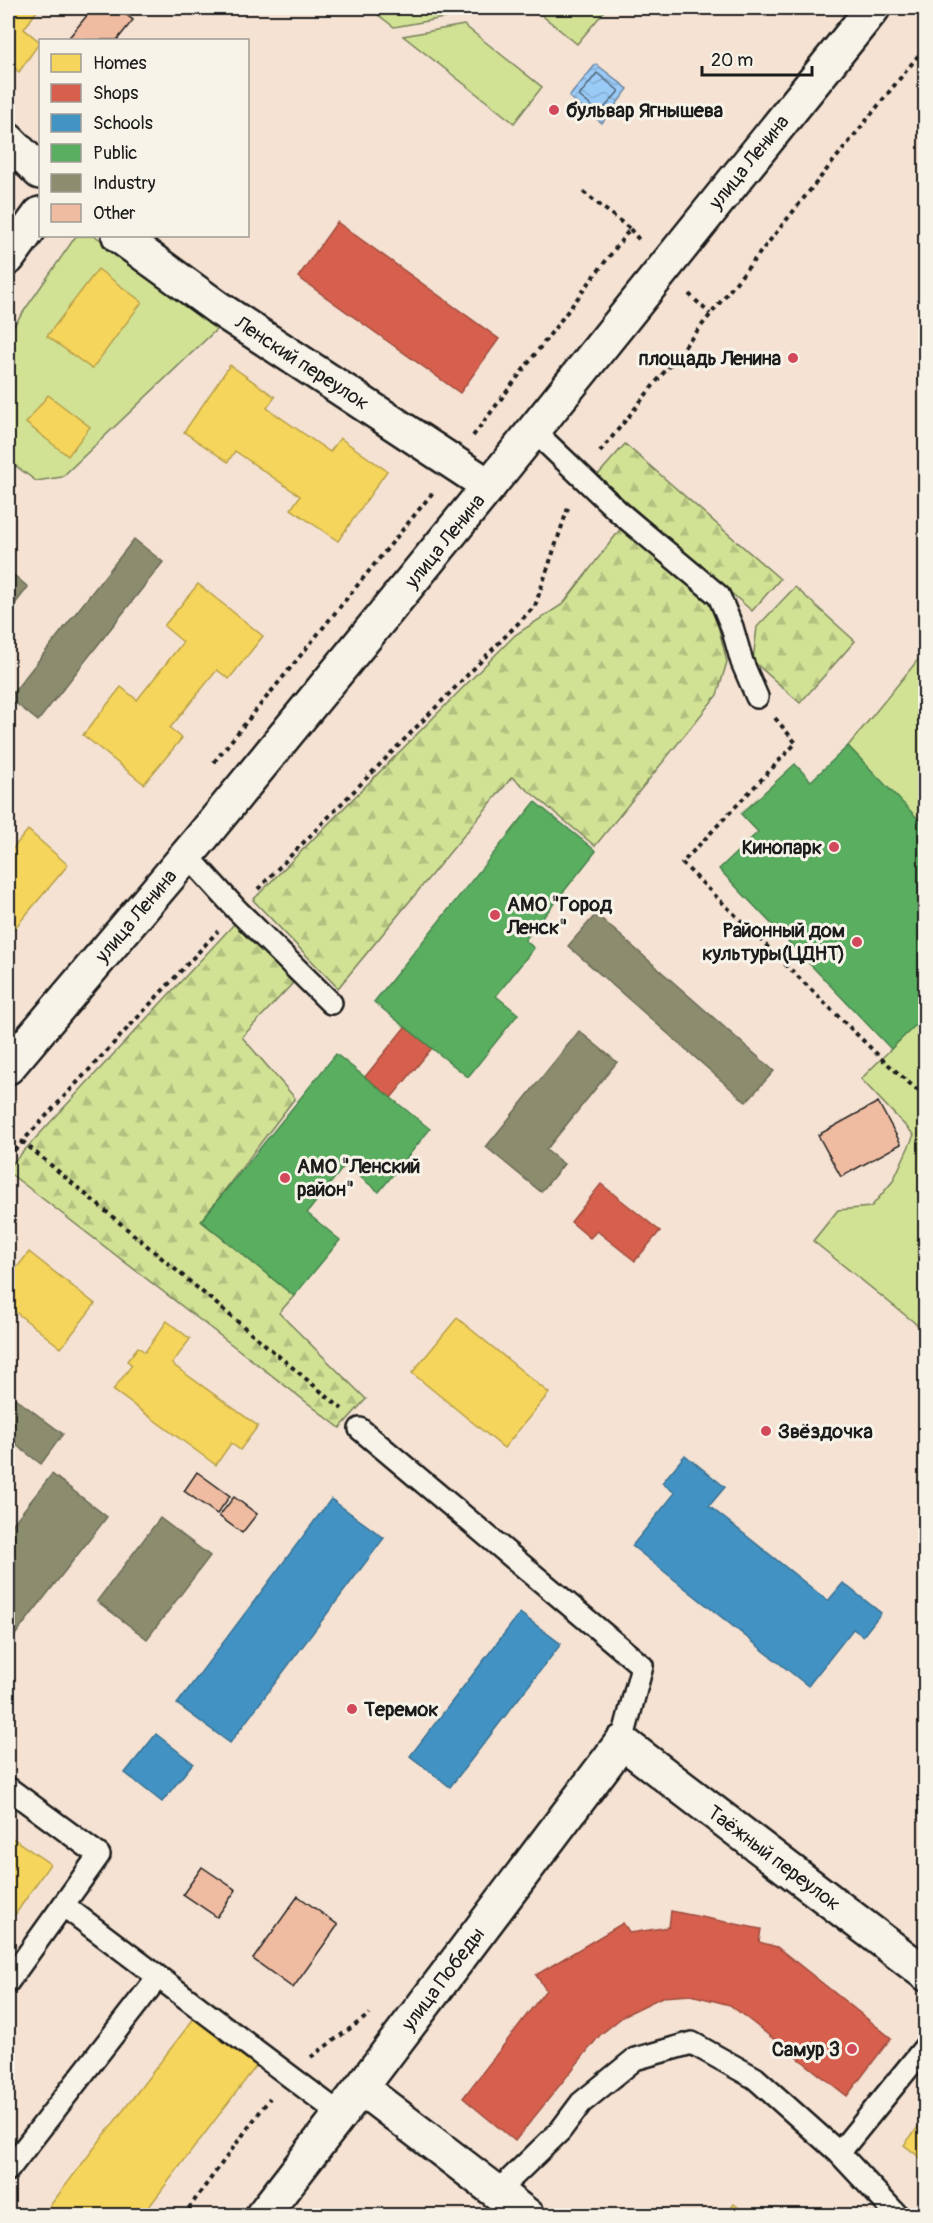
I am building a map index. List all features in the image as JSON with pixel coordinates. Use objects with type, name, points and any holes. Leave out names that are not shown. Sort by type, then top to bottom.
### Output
[{"type":"street","name":"улица Ленина","points":[[8,1067],[187,855],[534,431],[873,8]]},
{"type":"street","points":[[8,140],[39,171]]},
{"type":"street","points":[[8,258],[39,215]]},
{"type":"street","name":"Ленский переулок","points":[[121,237],[218,308],[489,486]]},
{"type":"street","name":"Таёжный переулок","points":[[622,1742],[926,1974]]},
{"type":"street","name":"улица Победы","points":[[262,2216],[622,1742]]},
{"type":"street","points":[[361,2088],[528,2216]]},
{"type":"lane","points":[[534,431],[620,513],[719,596],[757,697]]},
{"type":"lane","points":[[187,855],[237,910],[331,1003]]},
{"type":"lane","points":[[360,1429],[642,1666],[622,1742]]},
{"type":"lane","points":[[8,1788],[99,1855],[8,1982]]},
{"type":"lane","points":[[63,1905],[340,2114]]},
{"type":"lane","points":[[8,2170],[158,1977]]},
{"type":"lane","points":[[497,2192],[560,2131],[581,2103],[635,2059],[692,2043],[755,2078],[839,2153],[898,2216]]},
{"type":"lane","points":[[839,2153],[926,2046]]},
{"type":"path","points":[[8,1157],[237,910],[535,606],[581,476],[926,46]]},
{"type":"path","points":[[209,768],[440,482],[630,229],[582,191]]},
{"type":"path","points":[[757,697],[796,743],[682,863],[881,1058],[926,1098]]},
{"type":"path","points":[[22,1141],[352,1417],[360,1429]]},
{"type":"path","points":[[183,2216],[288,2074],[377,2008]]},
{"type":"green space","points":[[369,8],[445,8],[455,16],[394,27]]},
{"type":"green space","points":[[533,8],[607,8],[577,44]]},
{"type":"green space","points":[[464,25],[542,87],[514,123],[403,36]]},
{"type":"green space","points":[[75,237],[96,237],[222,324],[62,477],[36,481],[8,460],[8,334]]},
{"type":"green space","points":[[625,444],[780,579],[752,611],[597,476]]},
{"type":"green space","points":[[622,527],[711,597],[727,662],[717,695],[595,846],[512,777],[338,988],[253,900],[515,635],[563,604]]},
{"type":"green space","points":[[795,587],[855,641],[800,703],[753,661],[757,627]]},
{"type":"green space","points":[[925,651],[925,827],[848,746]]},
{"type":"green space","points":[[235,923],[293,983],[242,1037],[295,1098],[201,1221],[294,1296],[279,1313],[366,1399],[340,1428],[8,1172],[8,1168]]},
{"type":"green space","points":[[925,1015],[925,1331],[813,1241],[838,1210],[871,1207],[893,1181],[914,1135],[861,1079]]},
{"type":"water","points":[[596,64],[628,89],[602,123],[569,97]]},
{"type":"building: Homes","points":[[8,8],[39,8],[24,29],[39,43],[19,72],[8,64]]},
{"type":"building: Homes","points":[[98,269],[142,302],[92,369],[47,336]]},
{"type":"building: Homes","points":[[230,365],[275,397],[267,408],[330,452],[340,438],[387,471],[338,541],[291,509],[300,496],[235,451],[228,462],[184,432]]},
{"type":"building: Homes","points":[[48,395],[90,427],[68,456],[26,423]]},
{"type":"building: Homes","points":[[198,584],[263,636],[229,679],[217,670],[170,728],[182,738],[144,784],[83,735],[121,687],[137,700],[183,642],[164,626]]},
{"type":"building: Homes","points":[[28,830],[68,865],[8,936],[8,854]]},
{"type":"building: Homes","points":[[29,1252],[95,1304],[61,1348],[8,1306],[8,1279]]},
{"type":"building: Homes","points":[[457,1318],[549,1393],[504,1448],[412,1373]]},
{"type":"building: Homes","points":[[167,1321],[190,1339],[172,1364],[258,1426],[240,1450],[231,1443],[216,1465],[113,1390],[132,1365],[127,1361],[138,1347],[145,1352]]},
{"type":"building: Homes","points":[[8,1835],[50,1864],[8,1925]]},
{"type":"building: Homes","points":[[195,2017],[257,2065],[142,2216],[42,2216]]},
{"type":"building: Homes","points":[[926,2117],[926,2162],[904,2145]]},
{"type":"building: Homes","points":[[734,2204],[749,2216],[725,2216]]},
{"type":"building: Shops","points":[[337,222],[499,339],[460,393],[298,277]]},
{"type":"building: Shops","points":[[405,1027],[432,1048],[391,1098],[365,1077]]},
{"type":"building: Shops","points":[[601,1184],[660,1231],[635,1261],[597,1231],[590,1238],[571,1222]]},
{"type":"building: Shops","points":[[671,1911],[761,1929],[759,1942],[777,1947],[891,2038],[847,2096],[730,2005],[691,1995],[662,1997],[625,2015],[600,2035],[515,2141],[463,2098],[546,1990],[536,1975],[623,1923],[630,1933],[669,1927]]},
{"type":"building: Schools","points":[[685,1455],[725,1487],[709,1506],[828,1601],[843,1583],[881,1613],[863,1636],[853,1629],[808,1686],[632,1546],[675,1493],[662,1483]]},
{"type":"building: Schools","points":[[331,1499],[384,1538],[230,1743],[177,1704]]},
{"type":"building: Schools","points":[[520,1613],[561,1644],[450,1787],[410,1756]]},
{"type":"building: Schools","points":[[156,1734],[193,1763],[162,1802],[125,1773]]},
{"type":"building: Public","name":"Районный дом культуры(ЦДНТ)","points":[[848,746],[926,827],[926,1015],[891,1049],[719,869],[758,832],[741,814],[795,764],[811,781]]},
{"type":"building: Public","name":"АМО \"Город Ленск\"","points":[[535,802],[596,851],[525,940],[534,948],[496,996],[518,1014],[468,1077],[374,1002]]},
{"type":"building: Public","name":"АМО \"Ленский район\"","points":[[336,1054],[430,1129],[379,1192],[345,1165],[307,1213],[340,1240],[294,1296],[201,1221]]},
{"type":"building: Industry","points":[[134,539],[163,562],[38,721],[9,698]]},
{"type":"building: Industry","points":[[8,570],[28,587],[8,613]]},
{"type":"building: Industry","points":[[596,914],[774,1071],[746,1102],[568,946]]},
{"type":"building: Industry","points":[[579,1031],[617,1062],[546,1150],[564,1164],[541,1192],[486,1147]]},
{"type":"building: Industry","points":[[8,1393],[63,1434],[41,1464],[8,1439]]},
{"type":"building: Industry","points":[[52,1474],[107,1517],[8,1644],[8,1530]]},
{"type":"building: Industry","points":[[160,1518],[210,1556],[147,1639],[97,1601]]},
{"type":"building: Other","points":[[93,8],[117,8],[133,20],[118,39],[68,39]]},
{"type":"building: Other","points":[[878,1102],[901,1144],[841,1177],[818,1135]]},
{"type":"building: Other","points":[[197,1472],[230,1496],[217,1514],[184,1491]]},
{"type":"building: Other","points":[[234,1497],[257,1514],[242,1533],[219,1516]]},
{"type":"building: Other","points":[[202,1867],[236,1890],[217,1917],[183,1894]]},
{"type":"building: Other","points":[[298,1896],[338,1925],[293,1988],[253,1959]]},
{"type":"place","name":"бульвар Ягнышева","points":[[554,110]]},
{"type":"place","name":"площадь Ленина","points":[[793,358]]},
{"type":"place","name":"Кинопарк","points":[[834,847]]},
{"type":"place","name":"АМО \"Город Ленск\"","points":[[495,915]]},
{"type":"place","name":"Районный дом культуры(ЦДНТ)","points":[[857,942]]},
{"type":"place","name":"АМО \"Ленский район\"","points":[[285,1178]]},
{"type":"place","name":"Звёздочка","points":[[766,1431]]},
{"type":"place","name":"Теремок","points":[[352,1709]]},
{"type":"place","name":"Самур 3","points":[[852,2049]]}]
